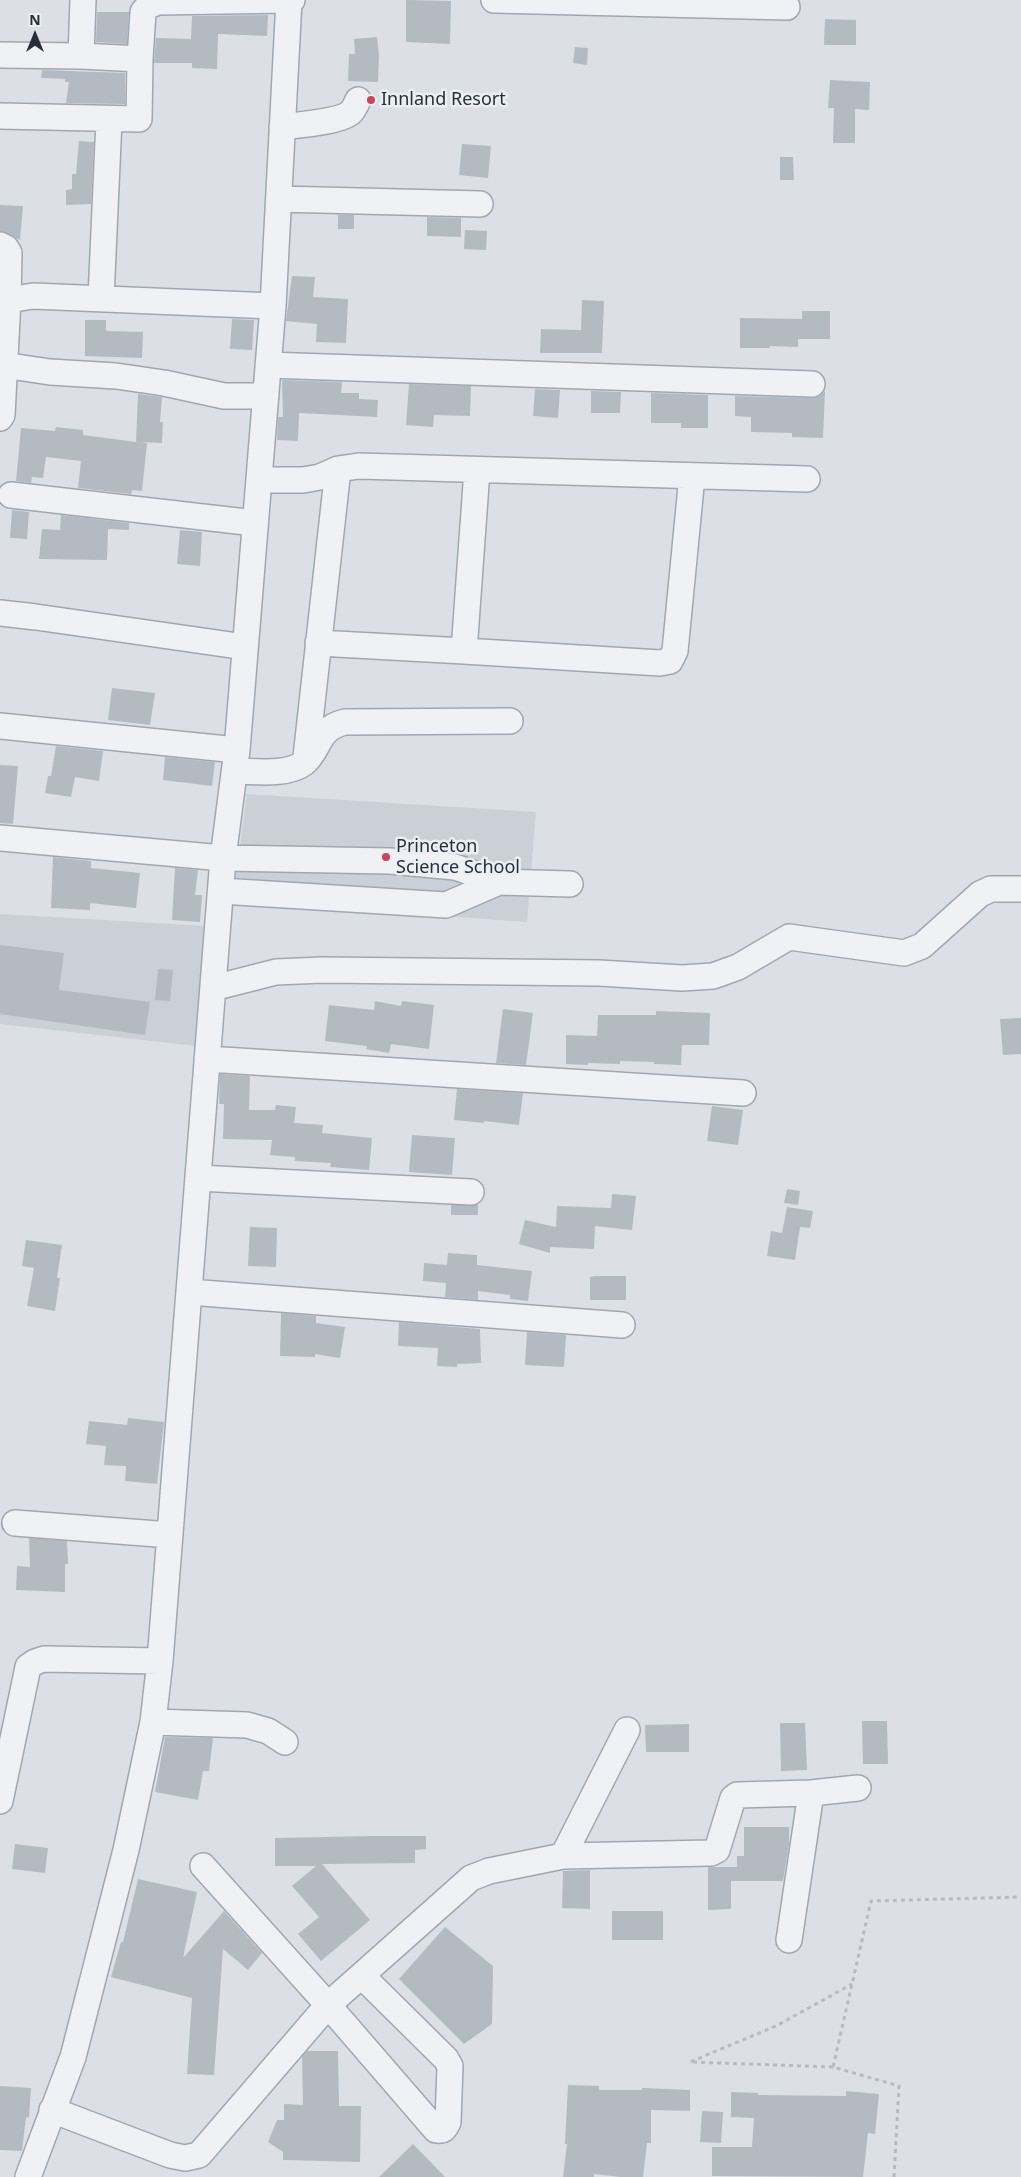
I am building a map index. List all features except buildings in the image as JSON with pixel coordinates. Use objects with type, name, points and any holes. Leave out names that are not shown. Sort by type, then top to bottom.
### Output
[{"type":"street","points":[[81,56],[84,0]]},
{"type":"street","points":[[0,116],[109,120],[139,119],[143,12],[148,6],[158,2],[280,0],[282,127],[273,306],[236,761],[223,858],[160,1661],[153,1722],[126,1850],[74,2057],[52,2110],[28,2177]]},
{"type":"street","points":[[494,0],[787,7]]},
{"type":"street","points":[[0,55],[140,59]]},
{"type":"street","points":[[282,127],[346,116],[353,110],[358,100]]},
{"type":"street","points":[[102,298],[109,120]]},
{"type":"street","points":[[279,199],[480,204]]},
{"type":"street","points":[[0,245],[6,248],[9,253],[2,415],[0,418]]},
{"type":"street","points":[[8,300],[33,296],[273,306]]},
{"type":"street","points":[[3,365],[50,372],[116,376],[164,383],[224,396],[266,396]]},
{"type":"street","points":[[268,365],[812,384]]},
{"type":"street","points":[[260,480],[303,480],[320,477],[338,469],[359,466],[808,479]]},
{"type":"street","points":[[305,762],[338,469]]},
{"type":"street","points":[[464,651],[477,470]]},
{"type":"street","points":[[318,643],[660,663],[670,661],[675,651],[692,476]]},
{"type":"street","points":[[11,494],[255,523]]},
{"type":"street","points":[[0,613],[36,616],[246,647]]},
{"type":"street","points":[[0,726],[290,770],[305,762],[324,734],[334,724],[345,722],[510,721]]},
{"type":"street","points":[[0,838],[223,858],[390,861],[455,867],[499,882],[570,884]]},
{"type":"street","points":[[221,891],[446,905],[499,882]]},
{"type":"street","points":[[212,988],[276,972],[322,970],[599,973],[682,978],[713,976],[738,967],[789,936],[904,953],[922,946],[980,894],[991,888],[1021,889]]},
{"type":"street","points":[[207,1060],[743,1092]]},
{"type":"street","points":[[198,1178],[471,1192]]},
{"type":"street","points":[[189,1292],[622,1325]]},
{"type":"street","points":[[15,1523],[170,1534]]},
{"type":"street","points":[[0,1801],[10,1705],[28,1667],[44,1659],[160,1661]]},
{"type":"street","points":[[153,1722],[247,1725],[268,1731],[285,1742]]},
{"type":"street","points":[[563,1856],[627,1730]]},
{"type":"street","points":[[52,2110],[170,2155],[185,2158],[199,2155],[328,2005],[471,1878],[489,1871],[563,1856],[711,1853],[717,1850],[734,1798],[737,1795],[858,1788]]},
{"type":"street","points":[[789,1940],[811,1792]]},
{"type":"street","points":[[203,1866],[328,2005],[436,2130],[446,2128],[448,2122],[450,2066],[446,2059],[362,1976]]},
{"type":"path","points":[[833,2067],[871,1901],[1021,1897]]},
{"type":"path","points":[[852,1984],[776,2026],[690,2062],[833,2067],[899,2086],[894,2177]]},
{"type":"shaded area","name":"Princeton Science School","points":[[247,794],[536,812],[527,922],[232,901]]},
{"type":"shaded area","points":[[0,914],[206,926],[196,1046],[0,1024]]},
{"type":"place","name":"Innland Resort","points":[[371,100]]},
{"type":"place","name":"Princeton Science School","points":[[386,857]]}]
